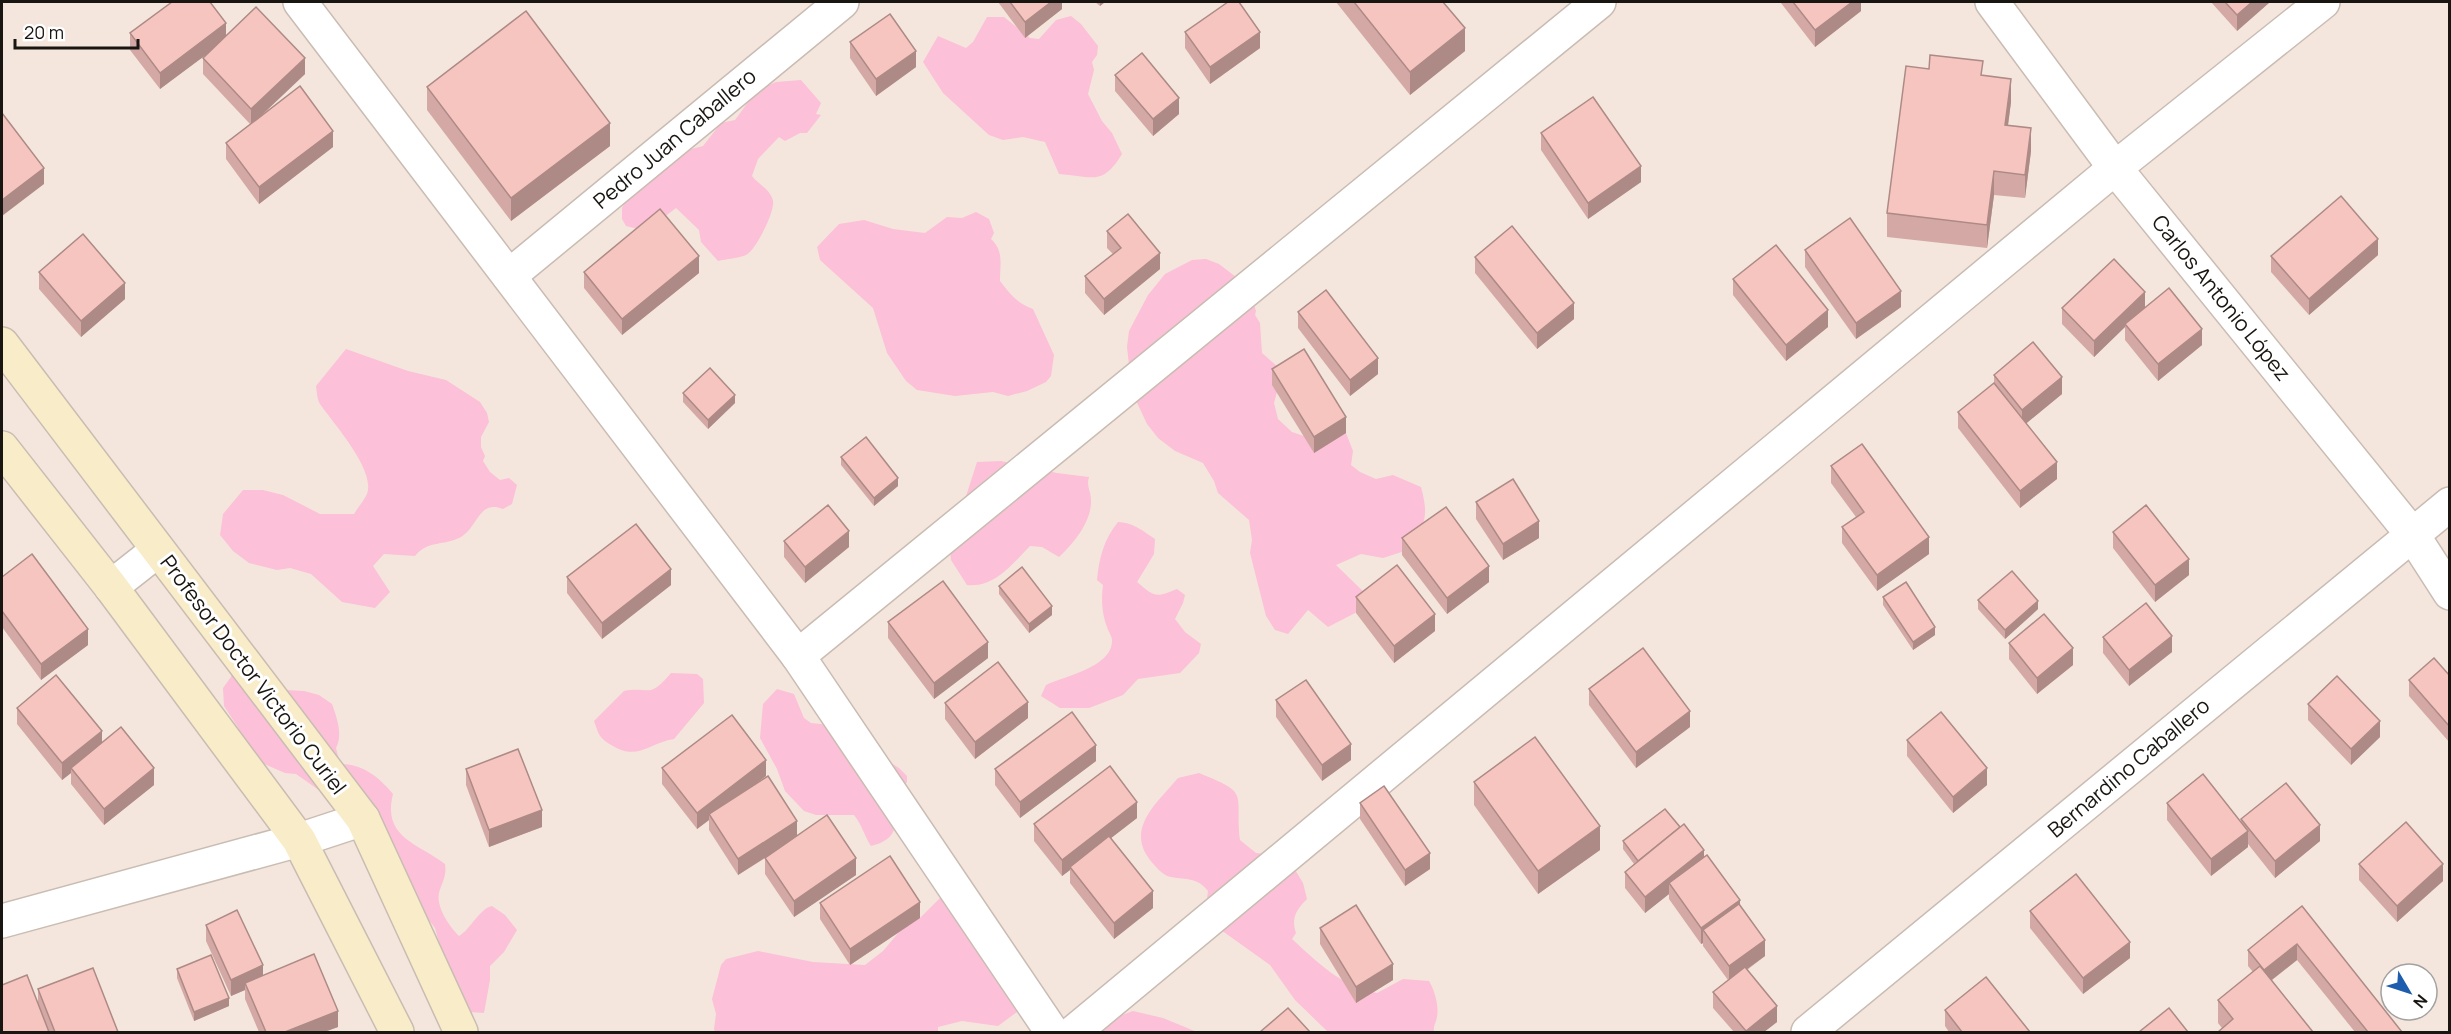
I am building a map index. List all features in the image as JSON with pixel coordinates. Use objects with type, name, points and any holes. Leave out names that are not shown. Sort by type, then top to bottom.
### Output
[{"type":"main road","name":"Profesor Doctor Victorio Curiel","points":[[2,344],[363,819],[461,1032]]},
{"type":"main road","points":[[2,448],[111,587],[299,840],[397,1032]]},
{"type":"street","points":[[300,2],[798,656],[1052,1032]]},
{"type":"street","name":"Pedro Juan Caballero","points":[[509,276],[842,2]]},
{"type":"street","points":[[798,656],[1599,2]]},
{"type":"street","name":"Carlos Antonio López","points":[[1992,2],[2115,168],[2412,534],[2450,593]]},
{"type":"street","points":[[1074,1032],[2115,168],[2323,2]]},
{"type":"street","name":"Bernardino Caballero","points":[[1808,1032],[2450,504]]},
{"type":"street","points":[[111,587],[158,550]]},
{"type":"street","points":[[2,921],[299,840],[363,819]]},
{"type":"shaded area","points":[[1071,16],[1081,24],[1098,46],[1097,55],[1092,62],[1094,70],[1088,94],[1122,154],[1108,171],[1095,177],[1059,174],[1045,142],[1023,137],[1003,140],[989,135],[943,93],[923,62],[938,36],[966,48],[973,42],[987,17],[1004,17],[1030,38],[1039,39],[1056,20]]},
{"type":"shaded area","points":[[801,80],[821,103],[816,114],[821,115],[807,133],[800,133],[785,141],[779,137],[758,159],[752,176],[770,194],[773,206],[764,230],[750,252],[743,256],[718,261],[701,242],[699,230],[676,208],[646,231],[626,226],[622,219],[622,208],[628,197],[679,152],[703,146],[721,123],[735,120],[757,90],[776,82]]},
{"type":"shaded area","points":[[976,212],[989,219],[994,233],[991,239],[1000,253],[1000,281],[1015,298],[1033,309],[1054,355],[1051,376],[1046,382],[1027,391],[1008,396],[993,392],[955,396],[917,390],[906,381],[887,353],[873,308],[820,260],[817,247],[839,224],[864,220],[893,229],[925,233],[947,217],[962,218]]},
{"type":"shaded area","points":[[1206,259],[1219,264],[1249,287],[1256,311],[1255,315],[1260,323],[1262,353],[1279,368],[1281,377],[1274,403],[1278,419],[1292,432],[1304,436],[1346,433],[1353,451],[1351,465],[1360,472],[1376,479],[1393,475],[1421,487],[1425,513],[1420,532],[1411,549],[1383,558],[1361,554],[1336,565],[1369,597],[1359,611],[1328,627],[1308,610],[1288,634],[1275,630],[1266,616],[1250,553],[1252,540],[1249,520],[1218,493],[1203,463],[1175,451],[1158,438],[1147,424],[1132,392],[1127,347],[1129,331],[1148,295],[1165,274],[1192,260]]},
{"type":"shaded area","points":[[346,349],[408,371],[446,380],[480,402],[487,413],[489,422],[481,437],[481,447],[485,456],[483,461],[490,472],[500,480],[509,478],[517,485],[512,504],[503,509],[495,507],[484,511],[467,533],[461,537],[431,545],[415,556],[384,554],[373,566],[390,592],[375,608],[342,602],[311,574],[290,568],[277,570],[249,563],[233,551],[220,535],[223,514],[243,490],[263,490],[283,495],[320,514],[354,514],[363,502],[368,484],[365,472],[352,447],[320,404],[316,386]]},
{"type":"shaded area","points":[[1001,461],[1089,477],[1091,508],[1089,516],[1076,538],[1059,557],[1042,547],[1030,546],[1010,567],[994,579],[977,585],[967,585],[951,560],[948,532],[958,521],[977,462]]},
{"type":"shaded area","points":[[1118,522],[1133,525],[1155,539],[1154,554],[1137,582],[1148,591],[1159,595],[1177,589],[1185,595],[1175,619],[1185,632],[1201,644],[1199,653],[1180,673],[1138,679],[1123,695],[1089,708],[1060,708],[1041,696],[1046,685],[1097,664],[1110,649],[1112,638],[1105,622],[1102,606],[1103,585],[1097,580],[1103,549]]},
{"type":"shaded area","points":[[232,670],[285,690],[319,695],[332,704],[338,726],[339,738],[336,748],[340,764],[363,769],[382,782],[393,794],[391,809],[393,821],[398,830],[405,838],[445,864],[439,904],[447,922],[459,936],[483,911],[492,906],[505,915],[517,930],[504,952],[490,966],[484,1013],[468,1012],[445,960],[435,928],[355,823],[329,801],[326,795],[296,774],[285,773],[255,760],[240,747],[239,729],[224,706],[223,688],[231,677]]},
{"type":"shaded area","points":[[671,673],[697,674],[703,679],[704,703],[674,739],[630,752],[613,746],[602,738],[594,721],[624,691],[653,689]]},
{"type":"shaded area","points":[[777,689],[794,694],[804,718],[811,723],[830,725],[899,768],[907,776],[907,782],[899,800],[895,828],[883,842],[871,846],[854,815],[816,815],[804,811],[785,791],[777,769],[760,738],[763,704]]},
{"type":"shaded area","points":[[1199,773],[1227,785],[1234,791],[1239,803],[1240,840],[1256,853],[1274,855],[1294,868],[1303,883],[1307,899],[1296,915],[1294,923],[1296,933],[1292,939],[1331,972],[1364,990],[1377,993],[1403,979],[1429,981],[1435,994],[1437,1008],[1434,1032],[1328,1032],[1295,1000],[1270,965],[1214,925],[1202,904],[1207,899],[1208,891],[1200,883],[1168,876],[1154,865],[1143,848],[1141,837],[1147,816],[1178,778]]},
{"type":"shaded area","points":[[942,896],[1016,993],[1017,1012],[998,1026],[962,1021],[938,1027],[938,1032],[715,1032],[716,1014],[712,999],[721,965],[726,959],[758,951],[813,962],[865,965],[883,951],[905,925],[920,918]]},
{"type":"shaded area","points":[[1133,1011],[1163,1018],[1197,1032],[1091,1032],[1100,1023]]},
{"type":"building","points":[[172,2],[210,2],[226,23],[160,73],[130,33]]},
{"type":"building","points":[[1010,2],[1051,2],[1025,22]]},
{"type":"building","points":[[1228,2],[1239,2],[1260,32],[1210,67],[1185,32]]},
{"type":"building","points":[[1354,2],[1443,2],[1465,28],[1410,72]]},
{"type":"building","points":[[1793,2],[1852,2],[1815,30]]},
{"type":"building","points":[[2225,2],[2252,2],[2237,15]]},
{"type":"building","points":[[256,7],[305,58],[251,109],[203,58]]},
{"type":"building","points":[[526,11],[610,123],[511,198],[427,87]]},
{"type":"building","points":[[890,14],[916,51],[876,79],[850,42]]},
{"type":"building","points":[[1142,53],[1179,98],[1153,119],[1115,75]]},
{"type":"building","points":[[1930,55],[1983,61],[1981,75],[2011,79],[2005,125],[2031,128],[2025,175],[1994,171],[1987,225],[1887,213],[1906,66],[1929,69]]},
{"type":"building","points":[[300,86],[333,131],[259,187],[226,143]]},
{"type":"building","points":[[1593,97],[1641,166],[1588,203],[1541,133]]},
{"type":"building","points":[[2,113],[44,168],[2,200]]},
{"type":"building","points":[[2341,196],[2378,239],[2309,299],[2271,256]]},
{"type":"building","points":[[660,209],[699,256],[622,319],[584,272]]},
{"type":"building","points":[[1128,214],[1160,253],[1104,299],[1085,276],[1121,248],[1107,231]]},
{"type":"building","points":[[1850,218],[1901,291],[1856,323],[1805,250]]},
{"type":"building","points":[[1512,226],[1574,303],[1537,333],[1475,257]]},
{"type":"building","points":[[83,234],[125,283],[81,321],[39,272]]},
{"type":"building","points":[[1776,245],[1828,310],[1786,345],[1733,279]]},
{"type":"building","points":[[2114,259],[2145,292],[2094,341],[2062,308]]},
{"type":"building","points":[[2169,288],[2202,329],[2158,364],[2125,324]]},
{"type":"building","points":[[1326,290],[1378,358],[1350,380],[1298,312]]},
{"type":"building","points":[[2033,342],[2062,377],[2022,410],[1994,375]]},
{"type":"building","points":[[1304,349],[1346,417],[1314,437],[1272,369]]},
{"type":"building","points":[[710,368],[735,395],[708,420],[683,393]]},
{"type":"building","points":[[1994,383],[2057,462],[2020,491],[1958,412]]},
{"type":"building","points":[[866,437],[898,478],[874,498],[841,457]]},
{"type":"building","points":[[1862,444],[1929,537],[1877,575],[1842,527],[1864,512],[1831,466]]},
{"type":"building","points":[[1513,479],[1539,521],[1503,544],[1476,502]]},
{"type":"building","points":[[828,505],[849,531],[805,567],[784,541]]},
{"type":"building","points":[[2146,505],[2189,559],[2155,585],[2113,532]]},
{"type":"building","points":[[1446,507],[1489,566],[1447,598],[1402,538]]},
{"type":"building","points":[[636,524],[671,569],[602,623],[567,577]]},
{"type":"building","points":[[32,554],[88,629],[41,664],[2,611],[2,577]]},
{"type":"building","points":[[1397,565],[1435,614],[1394,646],[1356,597]]},
{"type":"building","points":[[1022,567],[1052,606],[1029,624],[999,586]]},
{"type":"building","points":[[2012,571],[2038,601],[2005,630],[1978,600]]},
{"type":"building","points":[[943,581],[988,642],[934,683],[888,622]]},
{"type":"building","points":[[1906,582],[1935,627],[1913,642],[1883,597]]},
{"type":"building","points":[[2146,603],[2172,636],[2129,670],[2103,637]]},
{"type":"building","points":[[2044,614],[2073,648],[2037,678],[2009,643]]},
{"type":"building","points":[[1643,648],[1690,711],[1636,752],[1589,689]]},
{"type":"building","points":[[2434,658],[2450,676],[2450,727],[2409,680]]},
{"type":"building","points":[[998,662],[1028,702],[975,742],[945,703]]},
{"type":"building","points":[[56,675],[102,731],[62,763],[17,708]]},
{"type":"building","points":[[2337,676],[2380,721],[2351,749],[2308,704]]},
{"type":"building","points":[[1306,680],[1351,744],[1322,765],[1276,700]]},
{"type":"building","points":[[1072,712],[1096,745],[1020,802],[995,769]]},
{"type":"building","points":[[1941,712],[1987,768],[1953,797],[1907,740]]},
{"type":"building","points":[[732,715],[766,760],[697,813],[662,768]]},
{"type":"building","points":[[121,727],[154,768],[104,809],[71,768]]},
{"type":"building","points":[[1535,737],[1600,826],[1538,871],[1474,782]]},
{"type":"building","points":[[518,749],[542,810],[489,830],[466,769]]},
{"type":"building","points":[[1110,766],[1137,802],[1062,860],[1034,824]]},
{"type":"building","points":[[2203,774],[2248,831],[2211,859],[2167,803]]},
{"type":"building","points":[[768,776],[797,821],[738,859],[709,814]]},
{"type":"building","points":[[2286,783],[2320,825],[2275,861],[2241,819]]},
{"type":"building","points":[[1384,786],[1430,853],[1405,870],[1360,803]]},
{"type":"building","points":[[1665,809],[1680,827],[1638,861],[1623,841]]},
{"type":"building","points":[[827,815],[856,858],[794,901],[765,858]]},
{"type":"building","points":[[2406,822],[2443,864],[2397,906],[2359,864]]},
{"type":"building","points":[[1684,824],[1704,850],[1645,897],[1625,872]]},
{"type":"building","points":[[1109,836],[1153,891],[1114,923],[1070,867]]},
{"type":"building","points":[[1707,855],[1740,900],[1701,928],[1669,883]]},
{"type":"building","points":[[890,856],[920,902],[850,949],[820,903]]},
{"type":"building","points":[[2076,874],[2130,942],[2083,978],[2030,911]]},
{"type":"building","points":[[1739,904],[1765,940],[1729,966],[1703,930]]},
{"type":"building","points":[[1356,905],[1393,964],[1356,987],[1320,928]]},
{"type":"building","points":[[2302,906],[2379,1003],[2379,1022],[2394,1022],[2402,1032],[2368,1032],[2297,944],[2264,970],[2248,950]]},
{"type":"building","points":[[237,910],[263,965],[231,980],[206,925]]},
{"type":"building","points":[[314,954],[338,1011],[285,1032],[266,1032],[245,983]]},
{"type":"building","points":[[211,955],[229,998],[194,1012],[177,969]]},
{"type":"building","points":[[2260,966],[2313,1032],[2218,1032],[2233,1019],[2218,1000]]},
{"type":"building","points":[[1745,967],[1777,1006],[1746,1031],[1713,992]]},
{"type":"building","points":[[93,968],[118,1032],[55,1032],[38,989]]},
{"type":"building","points":[[27,975],[49,1032],[2,1032],[2,985]]},
{"type":"building","points":[[1986,977],[2030,1032],[1962,1032],[1945,1010]]},
{"type":"building","points":[[1288,1008],[1310,1032],[1260,1032]]},
{"type":"building","points":[[2169,1008],[2188,1032],[2139,1032]]}]
